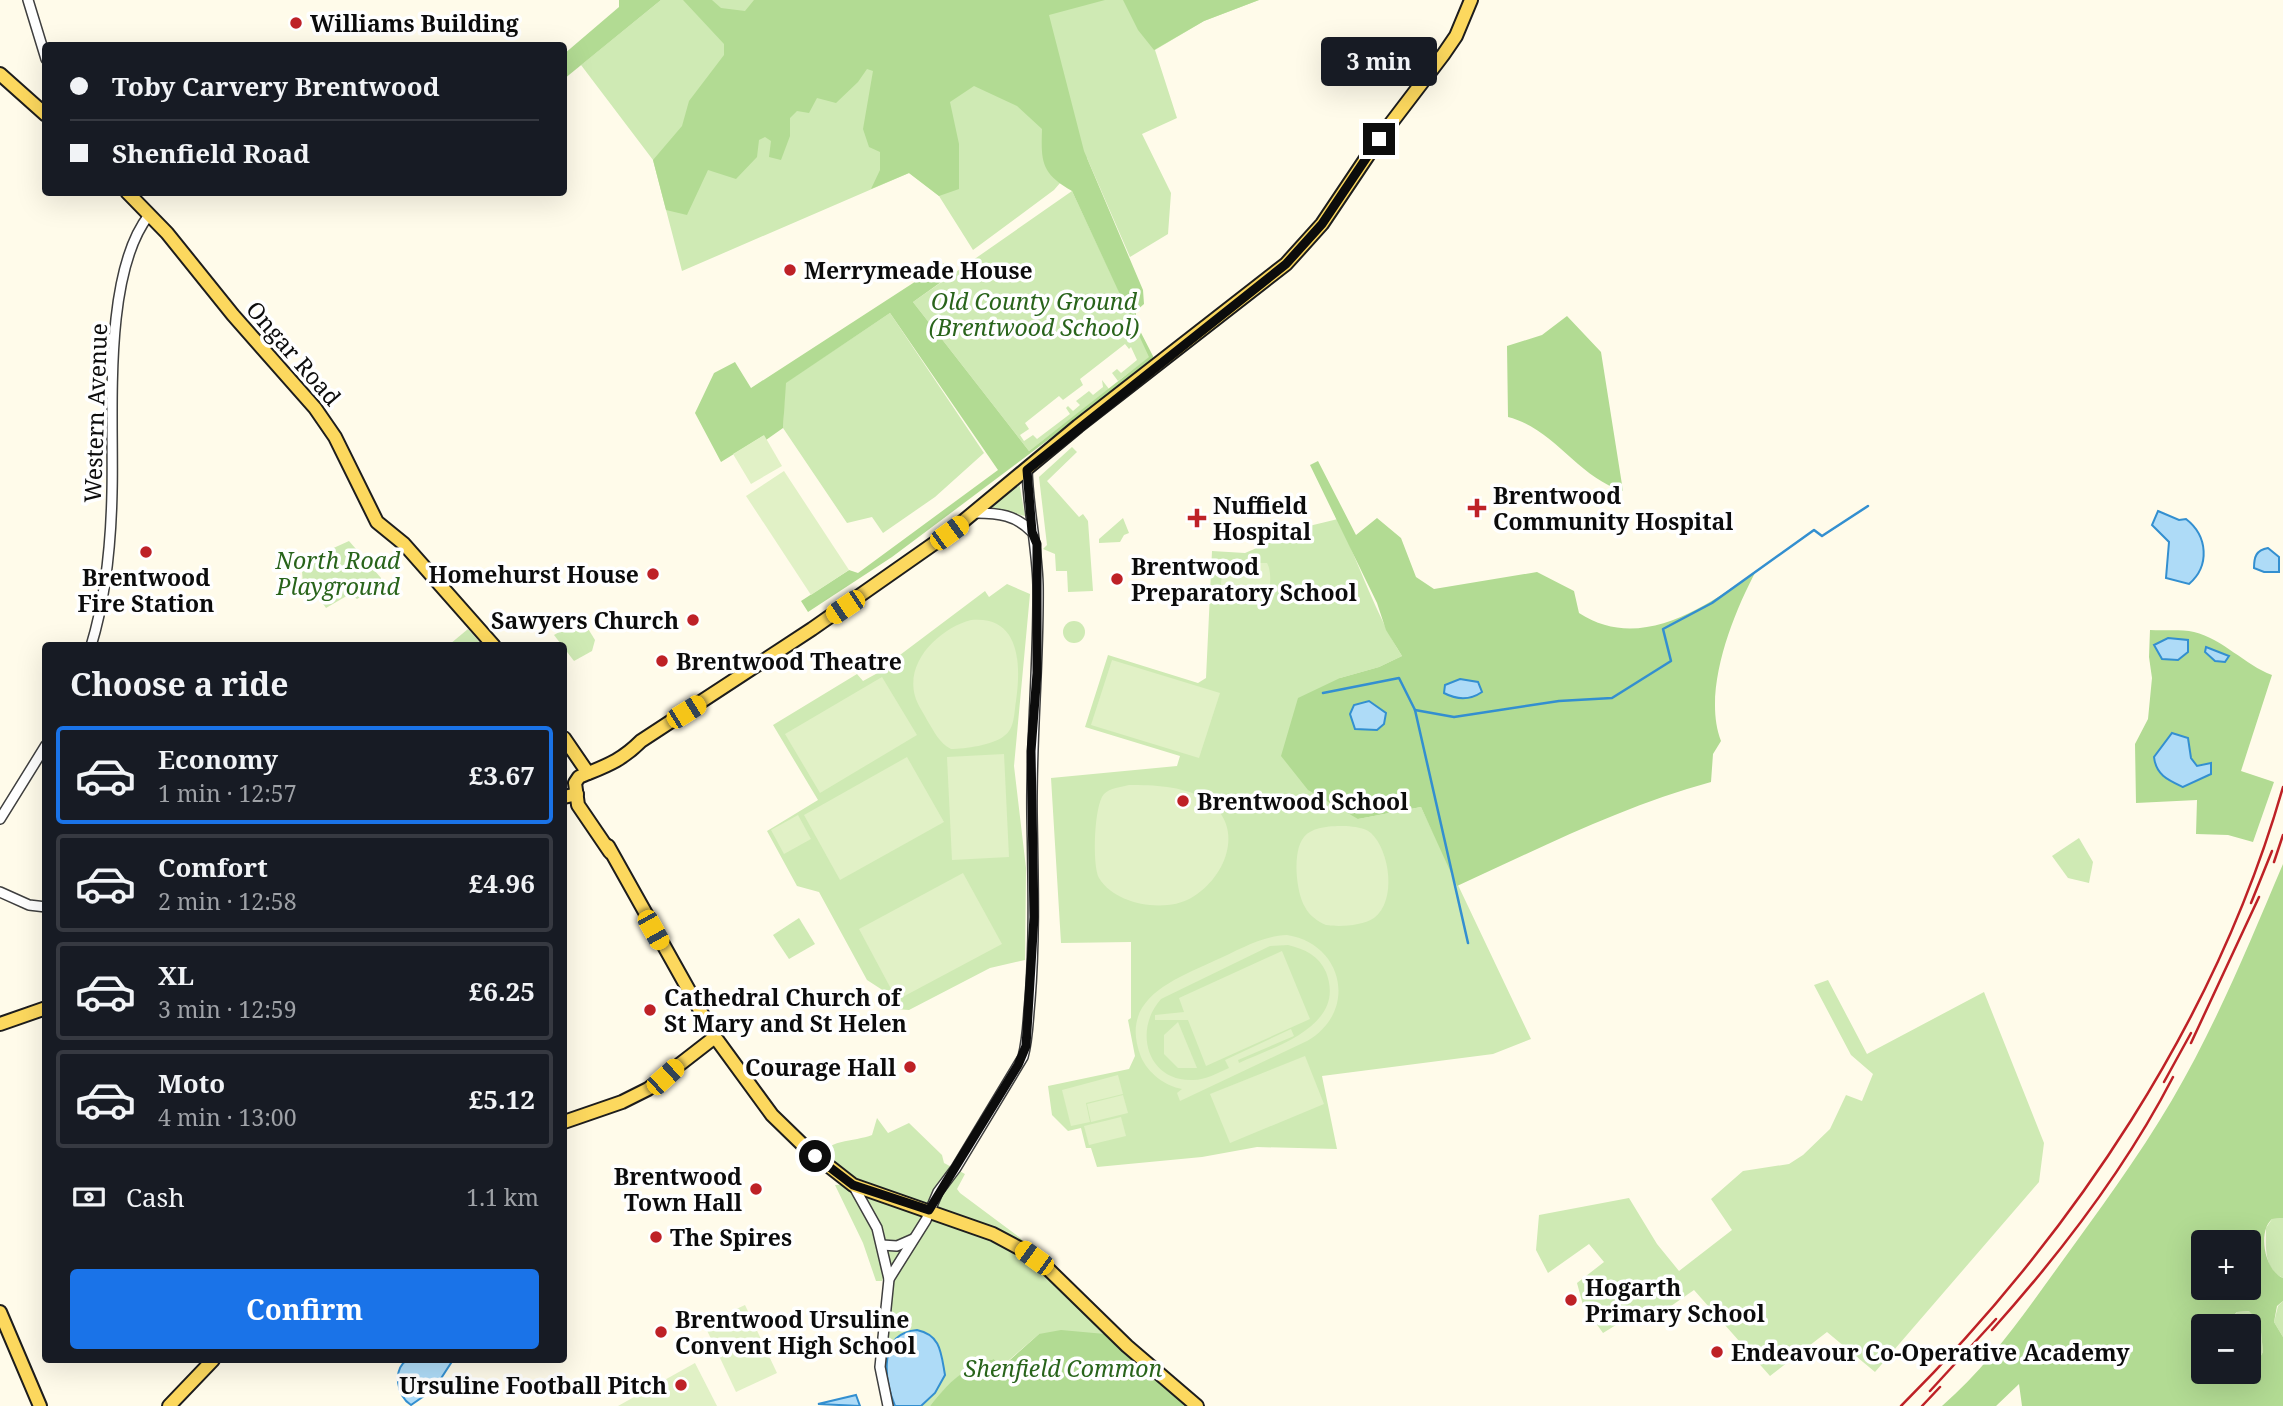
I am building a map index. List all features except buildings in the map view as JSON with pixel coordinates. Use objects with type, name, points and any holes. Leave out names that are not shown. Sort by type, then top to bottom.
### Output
[{"type":"main road","points":[[567,744],[576,765],[590,767],[599,772],[641,741],[812,629],[976,513],[1286,264],[1304,245],[1456,36],[1471,0]]},
{"type":"main road","points":[[0,74],[42,111]]},
{"type":"main road","name":"Ongar Road","points":[[131,196],[315,408],[335,438],[377,522],[404,544],[491,642]]},
{"type":"main road","points":[[567,796],[577,794],[586,782],[590,767]]},
{"type":"main road","points":[[577,794],[586,801],[610,852],[715,1037],[772,1115],[807,1150],[853,1185],[993,1234],[1046,1267],[1127,1346],[1197,1406]]},
{"type":"main road","points":[[0,1024],[42,1009]]},
{"type":"main road","points":[[567,1121],[641,1092],[715,1037]]},
{"type":"main road","points":[[0,1312],[40,1406]]},
{"type":"main road","points":[[169,1406],[210,1363]]},
{"type":"street","points":[[28,0],[42,46]]},
{"type":"street","name":"Western Avenue","points":[[92,642],[106,577],[112,497],[113,348],[128,258],[138,230],[149,215]]},
{"type":"street","points":[[888,1279],[1018,1065],[1026,1046],[1032,974],[1031,751],[1038,625],[1037,544],[1032,532],[1027,470]]},
{"type":"street","points":[[976,513],[1008,515],[1022,522],[1032,532]]},
{"type":"street","points":[[0,819],[42,751]]},
{"type":"street","points":[[0,892],[29,905],[42,907]]},
{"type":"street","points":[[853,1185],[877,1227],[888,1279],[880,1367],[888,1406]]},
{"type":"street","points":[[882,1245],[897,1246],[913,1239]]},
{"type":"green space","points":[[619,0],[661,0],[567,77],[567,51],[619,7]]},
{"type":"green space","points":[[661,0],[1259,0],[1204,21],[1155,50],[1177,118],[1142,134],[1171,193],[1168,234],[1130,257],[1087,158],[1078,162],[1054,190],[973,250],[939,196],[909,173],[682,271],[653,160],[581,65]]},
{"type":"green space","points":[[683,0],[712,0],[721,8],[745,11],[754,0],[1105,0],[1049,15],[1084,151],[1143,290],[1144,304],[1136,311],[1136,323],[1155,360],[892,557],[808,612],[801,601],[849,570],[858,573],[998,470],[890,313],[786,383],[783,428],[766,440],[763,436],[721,462],[695,413],[714,373],[735,362],[751,388],[944,263],[951,275],[913,302],[1029,451],[1149,357],[1072,191],[1054,178],[1045,166],[1042,129],[1017,106],[974,86],[950,102],[959,144],[959,189],[939,196],[909,173],[871,189],[880,170],[880,152],[869,147],[863,129],[873,71],[867,69],[858,82],[836,103],[817,98],[809,113],[797,111],[790,118],[790,136],[781,160],[769,157],[771,141],[765,137],[759,140],[757,157],[736,179],[708,170],[687,215],[666,210],[653,160],[682,126],[689,101],[724,55],[724,44]]},
{"type":"green space","points":[[1123,0],[1259,0],[1204,21],[1154,50],[1138,30]]},
{"type":"green space","name":"Old County Ground (Brentwood School)","points":[[1072,191],[1150,357],[1118,381],[1112,373],[1117,369],[1121,373],[1137,360],[1131,347],[1129,349],[1125,344],[1080,379],[1083,385],[1063,400],[1059,396],[1025,423],[1029,429],[1020,435],[1024,441],[1033,435],[1037,439],[1070,414],[1066,408],[1068,406],[1073,411],[1080,405],[1076,401],[1089,391],[1093,395],[1103,387],[1102,380],[1109,389],[1029,451],[913,302]]},
{"type":"green space","points":[[890,313],[984,453],[935,497],[883,533],[872,517],[847,523],[783,428],[785,383]]},
{"type":"green space","points":[[1567,316],[1601,352],[1623,491],[1592,475],[1539,432],[1508,417],[1507,346],[1542,335]]},
{"type":"green space","points":[[764,435],[782,466],[751,484],[733,454]]},
{"type":"green space","points":[[1072,447],[1077,452],[1047,481],[1079,517],[1083,514],[1088,521],[1093,591],[1068,592],[1067,571],[1056,571],[1055,554],[1043,549],[1047,545],[1039,477]]},
{"type":"green space","points":[[1318,461],[1356,535],[1377,518],[1401,538],[1416,577],[1434,589],[1537,572],[1574,591],[1579,613],[1602,624],[1625,628],[1649,627],[1694,611],[1756,571],[1722,654],[1715,700],[1721,741],[1713,754],[1711,782],[1614,815],[1457,886],[1421,807],[1358,819],[1308,790],[1281,756],[1298,698],[1340,678],[1379,667],[1402,656],[1386,630],[1377,603],[1310,465]]},
{"type":"green space","points":[[784,471],[849,570],[811,595],[746,496]]},
{"type":"green space","points":[[1019,482],[1025,516],[990,508]]},
{"type":"green space","points":[[1123,518],[1129,533],[1124,535],[1120,542],[1099,543],[1099,539]]},
{"type":"green space","name":"Brentwood School","points":[[1338,519],[1376,606],[1402,656],[1379,667],[1340,678],[1358,819],[1421,807],[1531,1039],[1493,1054],[1322,1076],[1337,1149],[1257,1147],[1202,1157],[1097,1167],[1091,1148],[1086,1148],[1081,1128],[1068,1131],[1052,1115],[1048,1086],[1129,1069],[1135,1056],[1128,1020],[1131,1018],[1131,942],[1061,943],[1051,778],[1177,766],[1180,756],[1085,727],[1108,655],[1198,683],[1206,678],[1212,551],[1245,553],[1309,526]]},
{"type":"green space","name":"North Road Playground","points":[[349,541],[381,578],[380,585],[357,599],[350,594],[326,608],[310,585],[303,585],[302,571],[307,560]]},
{"type":"green space","points":[[1223,562],[1242,562],[1243,566],[1248,566],[1249,563],[1267,563],[1270,582],[1266,601],[1247,600],[1247,596],[1242,596],[1241,600],[1222,599],[1220,595]]},
{"type":"green space","points":[[1007,584],[1030,594],[1014,766],[1026,868],[1025,960],[990,968],[909,1010],[895,1009],[884,991],[867,980],[819,892],[797,886],[767,831],[818,800],[773,725],[857,674],[863,681],[885,669],[884,667],[985,591],[989,597]]},
{"type":"green space","points":[[971,620],[987,621],[1000,626],[1009,634],[1017,659],[1018,673],[1014,715],[1008,733],[999,739],[979,746],[951,749],[940,740],[916,699],[913,683],[915,670],[920,658],[937,638]]},
{"type":"green space","points":[[1074,621],[1082,624],[1085,632],[1082,640],[1074,643],[1066,640],[1063,632],[1066,624]]},
{"type":"green space","points":[[573,624],[587,627],[595,640],[592,651],[574,661],[567,652],[567,642],[559,642],[554,635]]},
{"type":"green space","points":[[468,629],[479,642],[452,642]]},
{"type":"green space","points":[[2150,630],[2189,631],[2205,635],[2272,675],[2241,771],[2274,782],[2253,842],[2228,835],[2196,834],[2197,800],[2136,803],[2135,744],[2148,719],[2152,678],[2149,657]]},
{"type":"green space","points":[[1112,660],[1220,693],[1199,758],[1091,725]]},
{"type":"green space","points":[[882,677],[917,735],[820,793],[785,734]]},
{"type":"green space","points":[[1004,754],[1009,857],[952,860],[947,757]]},
{"type":"green space","points":[[907,757],[944,822],[840,880],[804,815]]},
{"type":"green space","points":[[1129,785],[1167,787],[1195,794],[1217,809],[1225,821],[1228,835],[1223,864],[1204,889],[1191,898],[1168,905],[1141,904],[1116,895],[1099,878],[1095,861],[1095,835],[1101,800],[1109,790]]},
{"type":"green space","points":[[798,815],[811,839],[784,854],[771,830]]},
{"type":"green space","points":[[1346,826],[1365,830],[1378,841],[1388,876],[1386,900],[1381,910],[1369,921],[1350,925],[1326,925],[1311,915],[1302,900],[1297,872],[1298,852],[1300,843],[1308,833],[1323,827]]},
{"type":"green space","points":[[2079,838],[2093,862],[2089,883],[2068,878],[2052,856]]},
{"type":"green space","points":[[2283,864],[2283,1218],[2272,1219],[2267,1225],[2264,1242],[2272,1268],[2283,1278],[2283,1301],[2277,1306],[2274,1322],[2283,1337],[2283,1406],[2022,1406],[2019,1384],[1996,1406],[1942,1406],[1989,1358],[2018,1322],[2102,1206],[2172,1100],[2231,984]]},
{"type":"green space","points":[[963,873],[1002,944],[897,1000],[859,929]]},
{"type":"green space","points":[[799,918],[815,944],[789,959],[773,935]]},
{"type":"green space","points":[[1287,935],[1306,941],[1321,951],[1332,965],[1338,981],[1338,997],[1333,1013],[1323,1028],[1307,1041],[1180,1101],[1177,1093],[1182,1089],[1158,1078],[1141,1057],[1136,1037],[1137,1020],[1144,1006],[1154,994],[1183,975],[1250,944]],"holes":[[[1288,945],[1311,954],[1326,972],[1330,991],[1326,1007],[1317,1020],[1288,1041],[1239,1063],[1238,1060],[1294,1036],[1291,1029],[1225,1060],[1229,1068],[1202,1079],[1177,1078],[1165,1073],[1155,1063],[1149,1052],[1148,1025],[1152,1011],[1161,999],[1270,946]]]},
{"type":"green space","points":[[1282,951],[1310,1019],[1206,1066],[1188,1020],[1155,1020],[1155,1015],[1184,1012],[1179,998]]},
{"type":"green space","points":[[1828,980],[1867,1054],[1984,992],[2044,1143],[2039,1182],[1875,1372],[1827,1332],[1770,1376],[1694,1290],[1648,1322],[1637,1312],[1603,1333],[1583,1305],[1577,1283],[1604,1262],[1589,1244],[1548,1273],[1536,1250],[1539,1215],[1629,1198],[1657,1244],[1679,1271],[1732,1230],[1711,1199],[1743,1171],[1789,1164],[1803,1155],[1830,1129],[1846,1095],[1862,1101],[1873,1074],[1851,1055],[1814,985]]},
{"type":"green space","points":[[1178,1022],[1197,1068],[1178,1068],[1164,1054],[1164,1035]]},
{"type":"green space","points":[[1305,1056],[1324,1104],[1230,1143],[1210,1094]]},
{"type":"green space","points":[[1118,1075],[1123,1094],[1086,1103],[1090,1122],[1071,1126],[1062,1090]]},
{"type":"green space","points":[[1123,1095],[1128,1113],[1091,1122],[1087,1104]]},
{"type":"green space","points":[[1121,1117],[1126,1136],[1089,1145],[1084,1126]]},
{"type":"green space","name":"Shenfield Common","points":[[877,1118],[888,1133],[909,1123],[942,1155],[944,1163],[965,1174],[957,1189],[960,1193],[1019,1237],[1116,1335],[1039,1334],[1000,1368],[994,1359],[966,1371],[930,1406],[888,1406],[882,1383],[887,1271],[882,1281],[876,1281],[863,1243],[835,1185],[850,1184],[820,1160],[822,1153],[833,1145],[872,1135]]},
{"type":"green space","points":[[2283,1218],[2283,1278],[2269,1263],[2266,1228],[2272,1219]]},
{"type":"green space","points":[[2283,1301],[2283,1337],[2274,1322],[2278,1306]]},
{"type":"green space","points":[[745,1305],[777,1373],[736,1392],[704,1324]]},
{"type":"green space","points":[[2250,1311],[2253,1314],[2236,1314]]},
{"type":"green space","name":"Shenfield Common","points":[[1061,1330],[1116,1335],[1197,1406],[930,1406],[951,1383],[974,1366],[994,1359],[1001,1368],[1039,1334]]},
{"type":"green space","name":"Ursuline Football Pitch","points":[[695,1363],[717,1406],[618,1406]]},
{"type":"water","points":[[2158,511],[2179,520],[2186,519],[2199,534],[2204,551],[2203,560],[2196,577],[2189,584],[2166,578],[2169,542],[2152,525]]},
{"type":"water","points":[[2268,548],[2279,557],[2279,572],[2264,572],[2254,568],[2256,555]]},
{"type":"water","points":[[2168,638],[2188,640],[2188,652],[2178,660],[2162,659],[2154,645]]},
{"type":"water","points":[[2206,647],[2229,656],[2225,662],[2215,661],[2205,652]]},
{"type":"water","points":[[1460,679],[1478,682],[1482,692],[1463,698],[1444,693],[1445,685]]},
{"type":"water","points":[[1369,701],[1386,713],[1384,724],[1377,730],[1355,729],[1350,714],[1354,705]]},
{"type":"water","points":[[2172,733],[2188,738],[2191,758],[2197,766],[2211,763],[2211,774],[2183,787],[2160,773],[2154,757]]},
{"type":"water","points":[[917,1330],[925,1332],[935,1341],[941,1352],[945,1375],[935,1393],[921,1406],[895,1406],[888,1383],[887,1359],[890,1348],[904,1333]]},
{"type":"water","points":[[451,1363],[434,1389],[411,1405],[402,1396],[398,1383],[402,1364]]},
{"type":"water","points":[[856,1395],[860,1406],[818,1404]]},
{"type":"waterway","points":[[1415,710],[1454,717],[1559,701],[1612,698],[1671,661],[1663,629],[1712,603],[1814,530],[1822,536],[1868,506]]},
{"type":"waterway","points":[[1323,693],[1399,678],[1415,710],[1468,943]]},
{"type":"railway","points":[[1901,1406],[1964,1340],[2023,1270],[2079,1197],[2131,1120],[2178,1041],[2219,959],[2254,874],[2283,787]]},
{"type":"railway","points":[[2274,862],[2283,835]]},
{"type":"railway","points":[[2251,903],[2272,851]]},
{"type":"railway","points":[[2191,1043],[2259,897]]},
{"type":"railway","points":[[2164,1082],[2191,1033]]},
{"type":"railway","points":[[1992,1330],[2067,1241],[2113,1177],[2173,1077]]},
{"type":"railway","points":[[1930,1391],[1996,1319]]},
{"type":"railway","points":[[1922,1406],[1940,1387]]},
{"type":"place","name":"Williams Building","points":[[296,23]]},
{"type":"place","name":"Merrymeade House","points":[[790,270]]},
{"type":"place","name":"Brentwood Community Hospital","points":[[1477,508]]},
{"type":"place","name":"Nuffield Hospital","points":[[1197,518]]},
{"type":"place","name":"Brentwood Fire Station","points":[[146,552]]},
{"type":"place","name":"Homehurst House","points":[[653,574]]},
{"type":"place","name":"Brentwood Preparatory School","points":[[1117,579]]},
{"type":"place","name":"Sawyers Church","points":[[693,620]]},
{"type":"place","name":"Brentwood Theatre","points":[[662,661]]},
{"type":"place","name":"Brentwood School","points":[[1183,801]]},
{"type":"place","name":"Cathedral Church of St Mary and St Helen","points":[[650,1010]]},
{"type":"place","name":"Courage Hall","points":[[910,1067]]},
{"type":"place","name":"Brentwood Town Hall","points":[[756,1189]]},
{"type":"place","name":"The Spires","points":[[656,1237]]},
{"type":"place","name":"Hogarth Primary School","points":[[1571,1300]]},
{"type":"place","name":"Brentwood Ursuline Convent High School","points":[[661,1332]]},
{"type":"place","name":"Endeavour Co-Operative Academy","points":[[1717,1352]]},
{"type":"place","name":"Ursuline Football Pitch","points":[[681,1385]]},
{"type":"route","points":[[815,1156],[853,1185],[929,1210],[1023,1057],[1032,974],[1034,885],[1031,751],[1038,625],[1037,544],[1032,532],[1027,470],[1078,426],[1286,264],[1322,224],[1379,139]]}]
